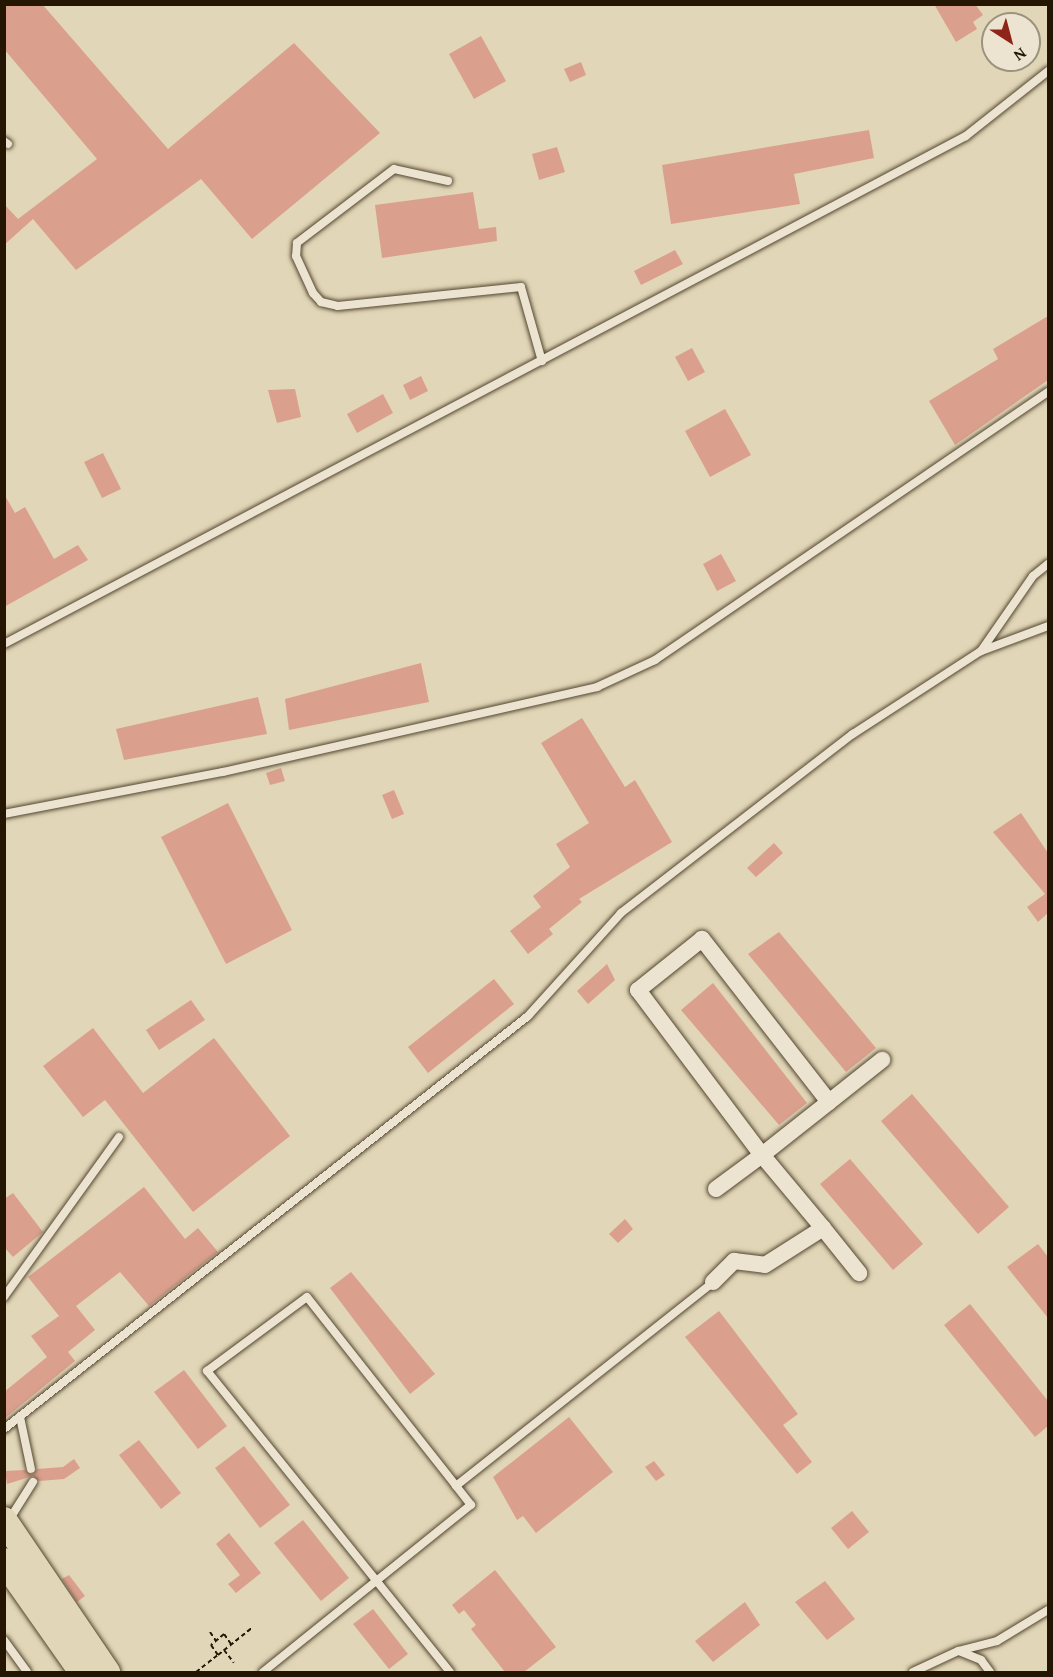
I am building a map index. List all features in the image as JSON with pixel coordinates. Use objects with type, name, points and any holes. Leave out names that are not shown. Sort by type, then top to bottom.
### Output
[{"type":"main road","points":[[6,1522],[107,1672]]},
{"type":"main road","points":[[4,1561],[82,1672]]},
{"type":"street","points":[[829,1102],[702,939],[638,990],[762,1155],[859,1273]]},
{"type":"street","points":[[716,1189],[882,1060]]},
{"type":"street","points":[[713,1282],[734,1261],[765,1265],[823,1228]]},
{"type":"lane","points":[[4,644],[966,136],[1048,71]]},
{"type":"lane","points":[[448,181],[394,169],[297,243],[296,256],[313,293],[321,302],[338,306],[521,287],[542,361]]},
{"type":"lane","points":[[4,814],[223,772],[597,687],[665,654],[1048,392]]},
{"type":"lane","points":[[981,651],[1033,576],[1048,564]]},
{"type":"lane","points":[[4,1429],[528,1016],[621,913],[853,734],[981,651],[1048,626]]},
{"type":"lane","points":[[4,1297],[119,1137]]},
{"type":"lane","points":[[456,1486],[713,1282]]},
{"type":"lane","points":[[263,1672],[376,1583],[471,1505],[307,1297],[207,1371],[376,1583],[450,1672]]},
{"type":"lane","points":[[20,1417],[32,1469]]},
{"type":"lane","points":[[6,1522],[33,1482]]},
{"type":"lane","points":[[913,1672],[958,1651],[997,1641],[1048,1610]]},
{"type":"lane","points":[[4,1640],[27,1672]]},
{"type":"lane","points":[[958,1651],[981,1660],[990,1672]]},
{"type":"path","points":[[196,1672],[253,1627]]},
{"type":"path","points":[[210,1632],[216,1641]]},
{"type":"path","points":[[218,1655],[211,1645],[224,1634],[231,1644]]},
{"type":"path","points":[[224,1650],[234,1663]]},
{"type":"building","points":[[4,4],[42,4],[168,149],[294,43],[380,133],[252,239],[201,179],[76,270],[33,219],[4,245],[4,204],[18,219],[97,159],[4,49]]},
{"type":"building","points":[[934,4],[975,4],[981,12],[981,16],[973,22],[977,29],[956,42]]},
{"type":"building","points":[[481,36],[506,81],[474,99],[449,54]]},
{"type":"building","points":[[581,62],[586,75],[570,82],[564,69]]},
{"type":"building","points":[[869,130],[874,158],[794,174],[800,204],[671,224],[662,165]]},
{"type":"building","points":[[557,147],[565,172],[539,180],[532,154]]},
{"type":"building","points":[[473,192],[479,229],[496,227],[497,241],[382,258],[375,205]]},
{"type":"building","points":[[675,250],[683,264],[641,285],[634,271]]},
{"type":"building","points":[[1048,316],[1048,380],[955,445],[929,401],[998,359],[993,349]]},
{"type":"building","points":[[692,348],[705,372],[688,381],[675,357]]},
{"type":"building","points":[[421,376],[428,391],[410,400],[403,385]]},
{"type":"building","points":[[295,389],[301,417],[277,423],[268,390]]},
{"type":"building","points":[[383,394],[393,413],[357,433],[347,414]]},
{"type":"building","points":[[725,409],[751,455],[710,477],[685,431]]},
{"type":"building","points":[[103,453],[121,489],[102,498],[84,462]]},
{"type":"building","points":[[4,494],[15,513],[25,507],[54,559],[78,545],[88,560],[4,607]]},
{"type":"building","points":[[721,554],[736,581],[717,591],[703,564]]},
{"type":"building","points":[[421,663],[429,702],[289,730],[285,699]]},
{"type":"building","points":[[258,697],[267,734],[124,760],[116,729]]},
{"type":"building","points":[[582,718],[625,787],[635,780],[672,842],[579,899],[582,902],[549,929],[553,934],[528,954],[510,931],[541,907],[533,896],[570,867],[556,844],[589,823],[541,743]]},
{"type":"building","points":[[281,768],[285,781],[270,785],[266,773]]},
{"type":"building","points":[[394,790],[404,814],[392,819],[382,795]]},
{"type":"building","points":[[228,803],[292,930],[226,964],[161,837]]},
{"type":"building","points":[[1021,813],[1048,853],[1048,913],[1038,922],[1027,907],[1045,894],[993,832]]},
{"type":"building","points":[[774,843],[783,853],[756,877],[747,868]]},
{"type":"building","points":[[779,932],[876,1048],[846,1072],[748,954]]},
{"type":"building","points":[[607,964],[615,980],[588,1004],[577,991]]},
{"type":"building","points":[[494,979],[514,1004],[428,1073],[408,1047]]},
{"type":"building","points":[[713,983],[807,1103],[779,1125],[681,1010]]},
{"type":"building","points":[[191,1000],[205,1020],[159,1050],[146,1030]]},
{"type":"building","points":[[93,1028],[143,1093],[214,1038],[290,1136],[193,1212],[105,1100],[83,1117],[43,1066]]},
{"type":"building","points":[[912,1094],[1009,1207],[978,1234],[881,1121]]},
{"type":"building","points":[[850,1159],[923,1244],[893,1270],[820,1184]]},
{"type":"building","points":[[144,1187],[185,1239],[198,1228],[218,1252],[149,1306],[120,1272],[76,1306],[95,1330],[68,1352],[75,1361],[4,1419],[4,1392],[47,1357],[31,1336],[59,1316],[28,1277]]},
{"type":"building","points":[[13,1193],[43,1232],[13,1257],[4,1247],[4,1199]]},
{"type":"building","points":[[625,1219],[633,1229],[618,1243],[609,1234]]},
{"type":"building","points":[[1038,1244],[1048,1257],[1048,1318],[1007,1267]]},
{"type":"building","points":[[351,1272],[435,1374],[410,1394],[330,1288]]},
{"type":"building","points":[[970,1304],[1048,1401],[1048,1426],[1035,1437],[944,1325]]},
{"type":"building","points":[[719,1311],[798,1414],[783,1425],[812,1462],[797,1474],[685,1337]]},
{"type":"building","points":[[184,1370],[227,1426],[198,1449],[154,1392]]},
{"type":"building","points":[[569,1417],[613,1472],[536,1533],[523,1516],[517,1520],[493,1477]]},
{"type":"building","points":[[139,1440],[181,1493],[161,1509],[119,1455]]},
{"type":"building","points":[[244,1446],[290,1505],[260,1528],[215,1468]]},
{"type":"building","points":[[74,1459],[80,1468],[64,1479],[39,1481],[33,1476],[7,1484],[5,1471],[25,1470],[32,1475],[37,1469],[63,1467]]},
{"type":"building","points":[[654,1461],[665,1475],[656,1481],[645,1467]]},
{"type":"building","points":[[852,1511],[869,1532],[848,1549],[831,1528]]},
{"type":"building","points":[[303,1520],[349,1578],[321,1601],[274,1543]]},
{"type":"building","points":[[229,1533],[261,1573],[236,1593],[228,1584],[240,1575],[216,1544]]},
{"type":"building","points":[[495,1570],[556,1647],[524,1672],[505,1672],[471,1629],[476,1625],[464,1610],[459,1614],[452,1605]]},
{"type":"building","points":[[69,1575],[85,1596],[77,1602],[62,1579]]},
{"type":"building","points":[[825,1581],[855,1619],[827,1640],[795,1602]]},
{"type":"building","points":[[745,1602],[760,1625],[713,1662],[695,1641]]},
{"type":"building","points":[[373,1609],[408,1654],[389,1669],[353,1624]]}]
